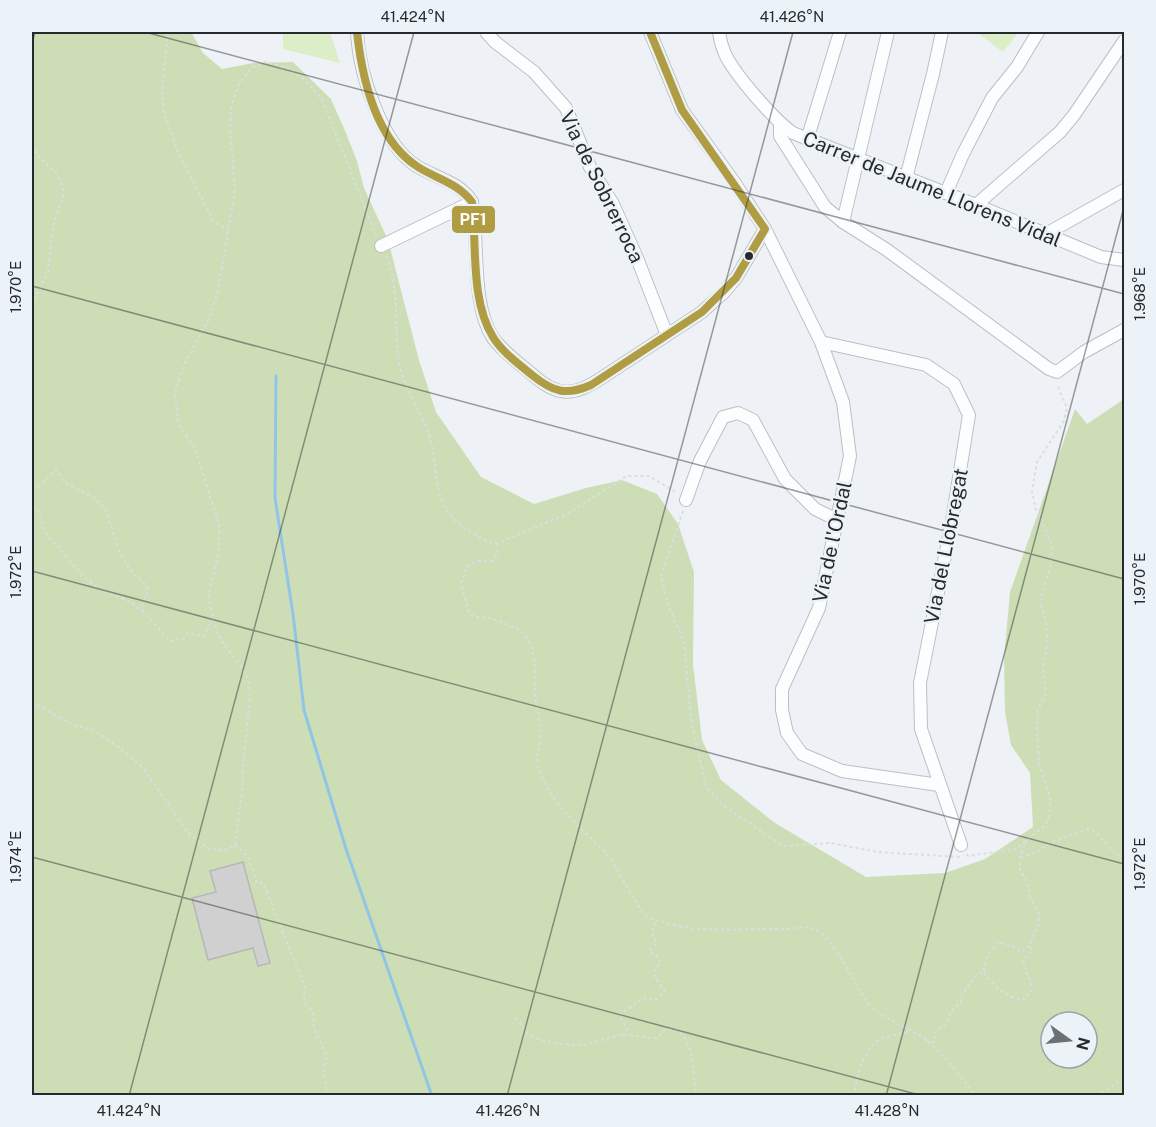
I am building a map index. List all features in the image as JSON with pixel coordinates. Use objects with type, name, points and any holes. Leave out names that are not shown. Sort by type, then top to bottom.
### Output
[{"type":"street","points":[[357,32],[368,88],[378,112],[400,150],[419,168],[463,191],[472,202],[478,274],[487,326],[500,346],[549,387],[567,392],[584,390],[702,312],[736,278],[765,229]]},
{"type":"street","name":"Via de Sobrerroca","points":[[486,32],[495,42],[534,72],[566,108],[590,166],[613,204],[667,335]]},
{"type":"street","name":"Via de l'Ordal","points":[[650,32],[682,110],[765,229],[821,342],[843,402],[850,456],[835,519],[819,608],[782,689],[782,710],[787,733],[802,754],[842,771],[939,785]]},
{"type":"street","name":"Carrer de Jaume Llorens Vidal","points":[[719,32],[721,44],[733,67],[780,124],[807,140],[946,193],[1101,257],[1125,260]]},
{"type":"street","points":[[807,140],[840,32]]},
{"type":"street","points":[[843,222],[856,159],[888,32]]},
{"type":"street","points":[[906,178],[942,32]]},
{"type":"street","points":[[946,193],[992,98],[1017,67],[1038,32]]},
{"type":"street","points":[[976,205],[1060,132],[1125,41]]},
{"type":"street","points":[[780,124],[780,136],[825,207],[1049,369],[1057,372],[1084,352],[1125,330]]},
{"type":"street","points":[[1046,234],[1125,190]]},
{"type":"street","points":[[381,246],[472,202]]},
{"type":"street","name":"Via del Llobregat","points":[[821,342],[926,365],[954,384],[969,415],[952,521],[920,683],[921,729],[939,785],[965,851]]},
{"type":"street","points":[[686,500],[700,461],[723,417],[738,413],[753,420],[785,479],[815,509],[835,519]]},
{"type":"path","points":[[168,32],[162,90],[164,113],[178,152],[214,222],[228,230]]},
{"type":"path","points":[[235,845],[243,793],[249,682],[243,669],[224,645],[213,618],[209,593],[219,551],[219,525],[195,448],[178,420],[175,398],[184,363],[215,304],[223,266],[235,184],[230,126],[232,103],[247,71],[259,64],[272,63],[297,74],[327,106],[357,192],[395,284],[399,362],[416,410],[428,432],[442,503],[449,516],[490,543],[498,543],[567,514],[627,476],[648,476],[686,500],[661,576],[667,602],[684,643],[692,726],[706,787],[723,805],[783,846],[830,843],[878,852],[1016,849],[1043,827],[1048,820],[1050,796],[1039,764],[1037,730],[1038,709],[1046,694],[1043,666],[1048,643],[1040,601],[1052,552],[1050,540],[1036,510],[1032,491],[1037,462],[1059,429],[1067,408],[1059,390],[1057,372]]},
{"type":"path","points":[[32,145],[37,154],[58,175],[63,188],[63,197],[53,226],[48,272],[32,305]]},
{"type":"path","points":[[32,489],[41,484],[55,470],[64,482],[96,499],[105,509],[119,551],[133,574],[145,584],[148,591],[142,605],[144,613]]},
{"type":"path","points":[[32,507],[38,511],[44,531],[84,577],[116,598],[128,601],[144,613],[170,641],[183,639],[188,633],[204,636],[213,618]]},
{"type":"path","points":[[498,543],[497,555],[492,561],[479,561],[467,566],[461,584],[469,612],[474,617],[495,618],[524,634],[536,667],[540,734],[536,754],[541,776],[562,810],[591,841],[602,848],[645,916],[675,926],[705,929],[755,930],[772,927],[802,927],[817,930],[840,956],[872,1006],[889,1019],[926,1040],[977,1095]]},
{"type":"path","points":[[32,702],[73,725],[94,730],[120,748],[144,769],[188,834],[207,848],[224,851],[235,845]]},
{"type":"path","points":[[1020,857],[1028,856],[1067,835],[1089,829],[1096,832],[1118,856],[1125,857]]},
{"type":"path","points":[[1027,840],[1020,857],[1020,871],[1026,879],[1039,914],[1039,923],[1030,942],[1029,946],[1020,952],[1014,947],[998,942],[985,960],[984,972],[999,989],[1016,999],[1023,1000],[1032,990],[1032,983],[1024,968],[1023,960],[1032,951],[1030,942]]},
{"type":"path","points":[[235,845],[248,857],[257,884],[263,883],[305,987],[304,1002],[313,1012],[314,1029],[327,1056],[324,1070],[327,1095]]},
{"type":"path","points":[[623,1036],[627,1029],[619,1015],[643,998],[657,999],[664,991],[655,978],[654,970],[661,963],[656,955],[649,952],[657,942],[652,934],[655,921]]},
{"type":"path","points":[[926,1040],[935,1042],[934,1034],[947,1023],[952,1010],[961,1002],[962,995],[977,974],[984,972]]},
{"type":"path","points":[[515,1018],[531,1036],[549,1042],[580,1045],[623,1036],[645,1036],[655,1039],[666,1029],[679,1031],[688,1041],[692,1052],[697,1095]]},
{"type":"path","points":[[854,1095],[856,1079],[870,1047],[882,1038],[911,1031]]},
{"type":"path","points":[[1096,1095],[1125,1078]]},
{"type":"green space","points":[[32,32],[191,32],[203,53],[222,69],[253,63],[293,62],[331,99],[357,161],[364,188],[388,240],[419,360],[436,412],[481,477],[534,504],[622,480],[657,494],[678,524],[694,572],[693,664],[702,740],[721,780],[775,823],[866,877],[945,873],[985,859],[1033,827],[1030,773],[1011,745],[1005,712],[1004,658],[1010,592],[1075,409],[1087,424],[1124,399],[1124,1095],[32,1095],[32,277],[34,255]]},
{"type":"green space","points":[[283,32],[330,32],[340,63],[283,49]]},
{"type":"green space","points":[[976,32],[1016,32],[1017,34],[1003,52]]},
{"type":"building","points":[[243,862],[270,963],[258,966],[253,948],[208,960],[192,898],[216,892],[210,871]]},
{"type":"waterway","points":[[276,376],[275,498],[293,614],[304,710],[346,849],[432,1096]]},
{"type":"transit line","name":"PF1","points":[[357,32],[367,88],[391,141],[418,167],[454,186],[472,202],[478,289],[481,306],[493,337],[506,353],[540,381],[553,389],[567,391],[591,385],[702,312],[736,278],[765,229],[682,110],[650,32]]}]
